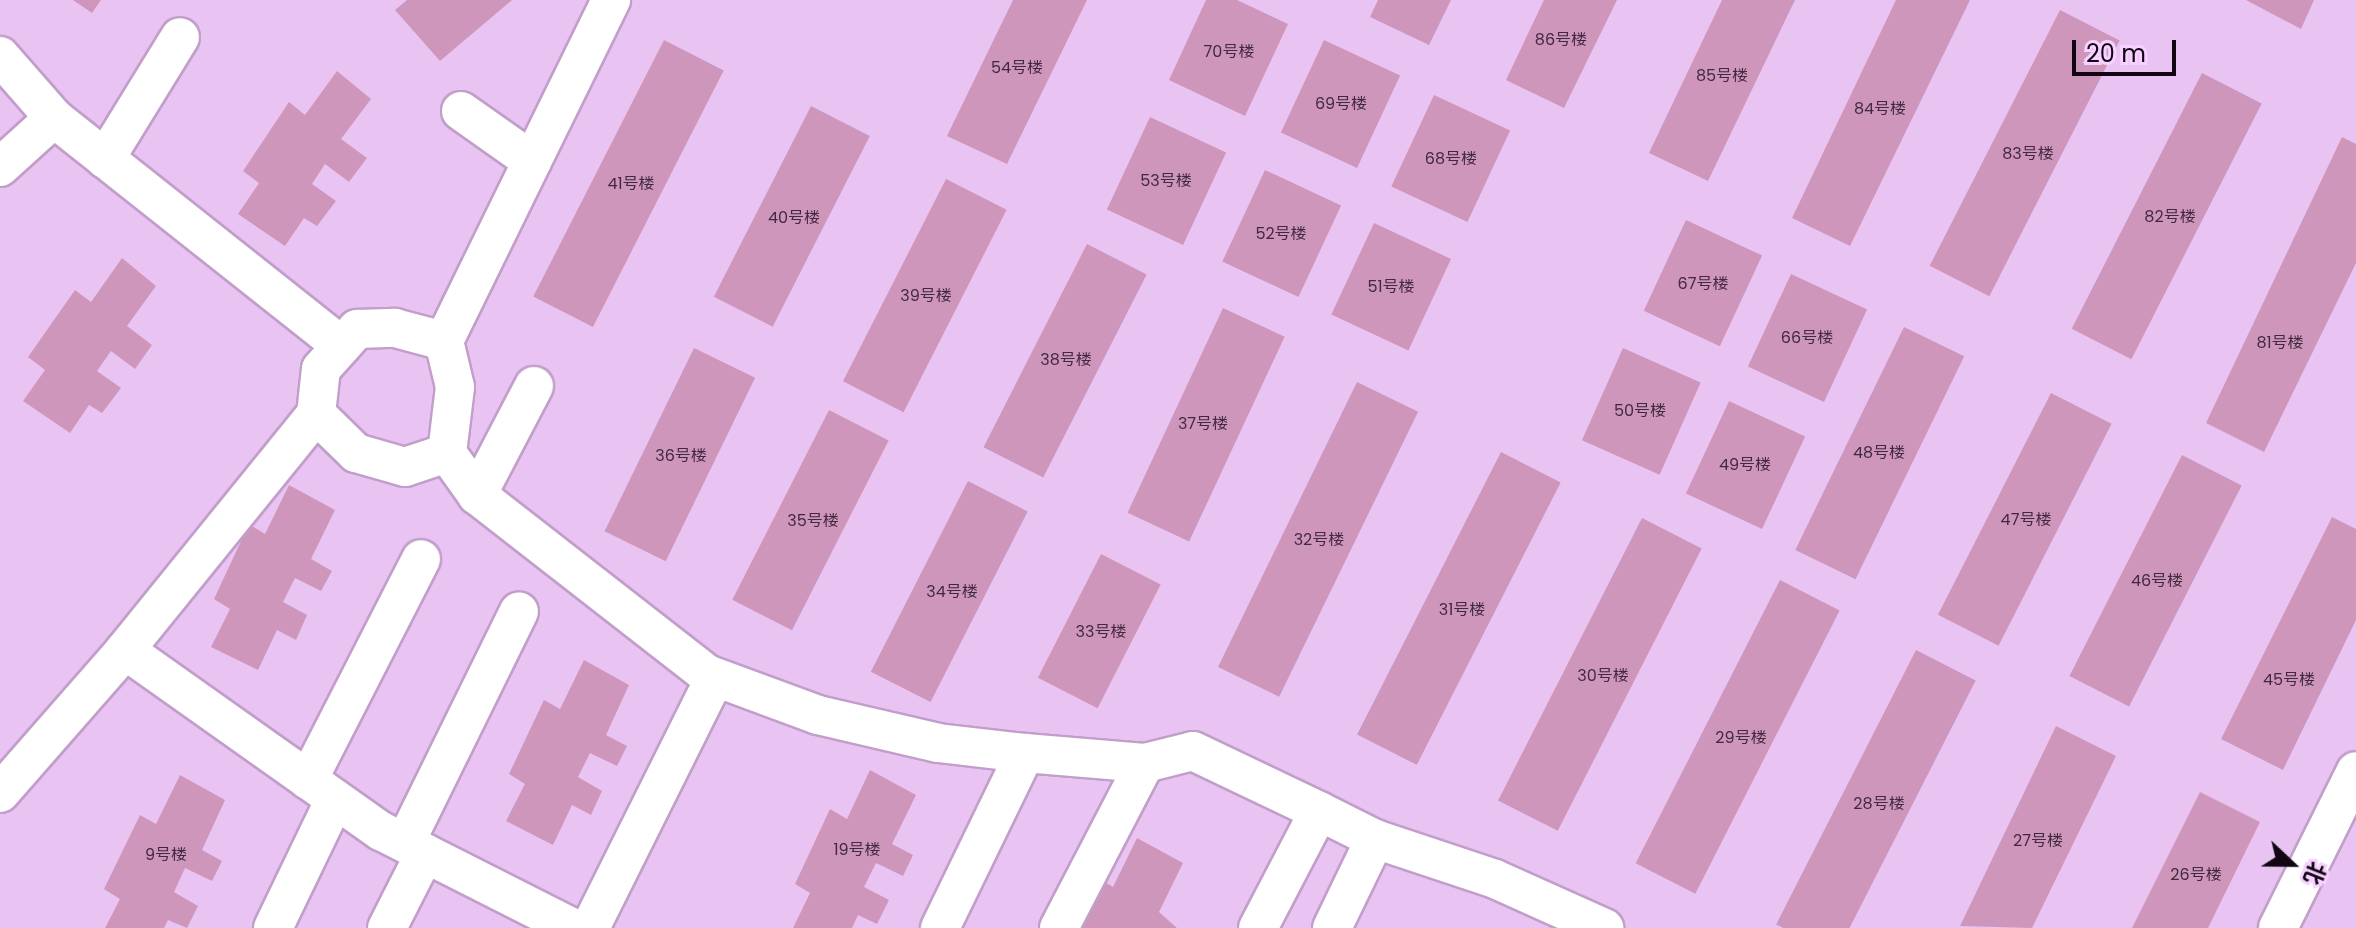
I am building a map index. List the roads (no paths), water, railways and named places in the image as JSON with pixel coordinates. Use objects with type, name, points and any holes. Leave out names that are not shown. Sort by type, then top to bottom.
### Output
[{"type":"street","points":[[611,0],[444,341],[455,387],[447,453],[477,495],[715,677],[818,715],[938,743],[1145,763],[1193,751],[1375,839],[1556,918],[1604,928]]},
{"type":"street","points":[[105,159],[180,37]]},
{"type":"street","points":[[0,56],[54,118],[342,346]]},
{"type":"street","points":[[461,111],[532,161]]},
{"type":"street","points":[[0,167],[54,118]]},
{"type":"street","points":[[0,793],[125,650],[316,414],[321,369],[357,329],[395,328],[444,341]]},
{"type":"street","points":[[477,495],[534,386]]},
{"type":"street","points":[[316,414],[356,453],[405,467],[447,453]]},
{"type":"street","points":[[273,928],[322,789],[421,559]]},
{"type":"street","points":[[387,928],[415,848],[519,611]]},
{"type":"street","points":[[125,650],[322,789],[415,848],[573,928]]},
{"type":"street","points":[[590,928],[715,677]]},
{"type":"street","points":[[940,928],[1025,753]]},
{"type":"street","points":[[1059,928],[1145,763]]},
{"type":"street","points":[[2278,928],[2356,771]]},
{"type":"street","points":[[1258,928],[1319,811]]},
{"type":"street","points":[[1332,928],[1375,839]]}]
